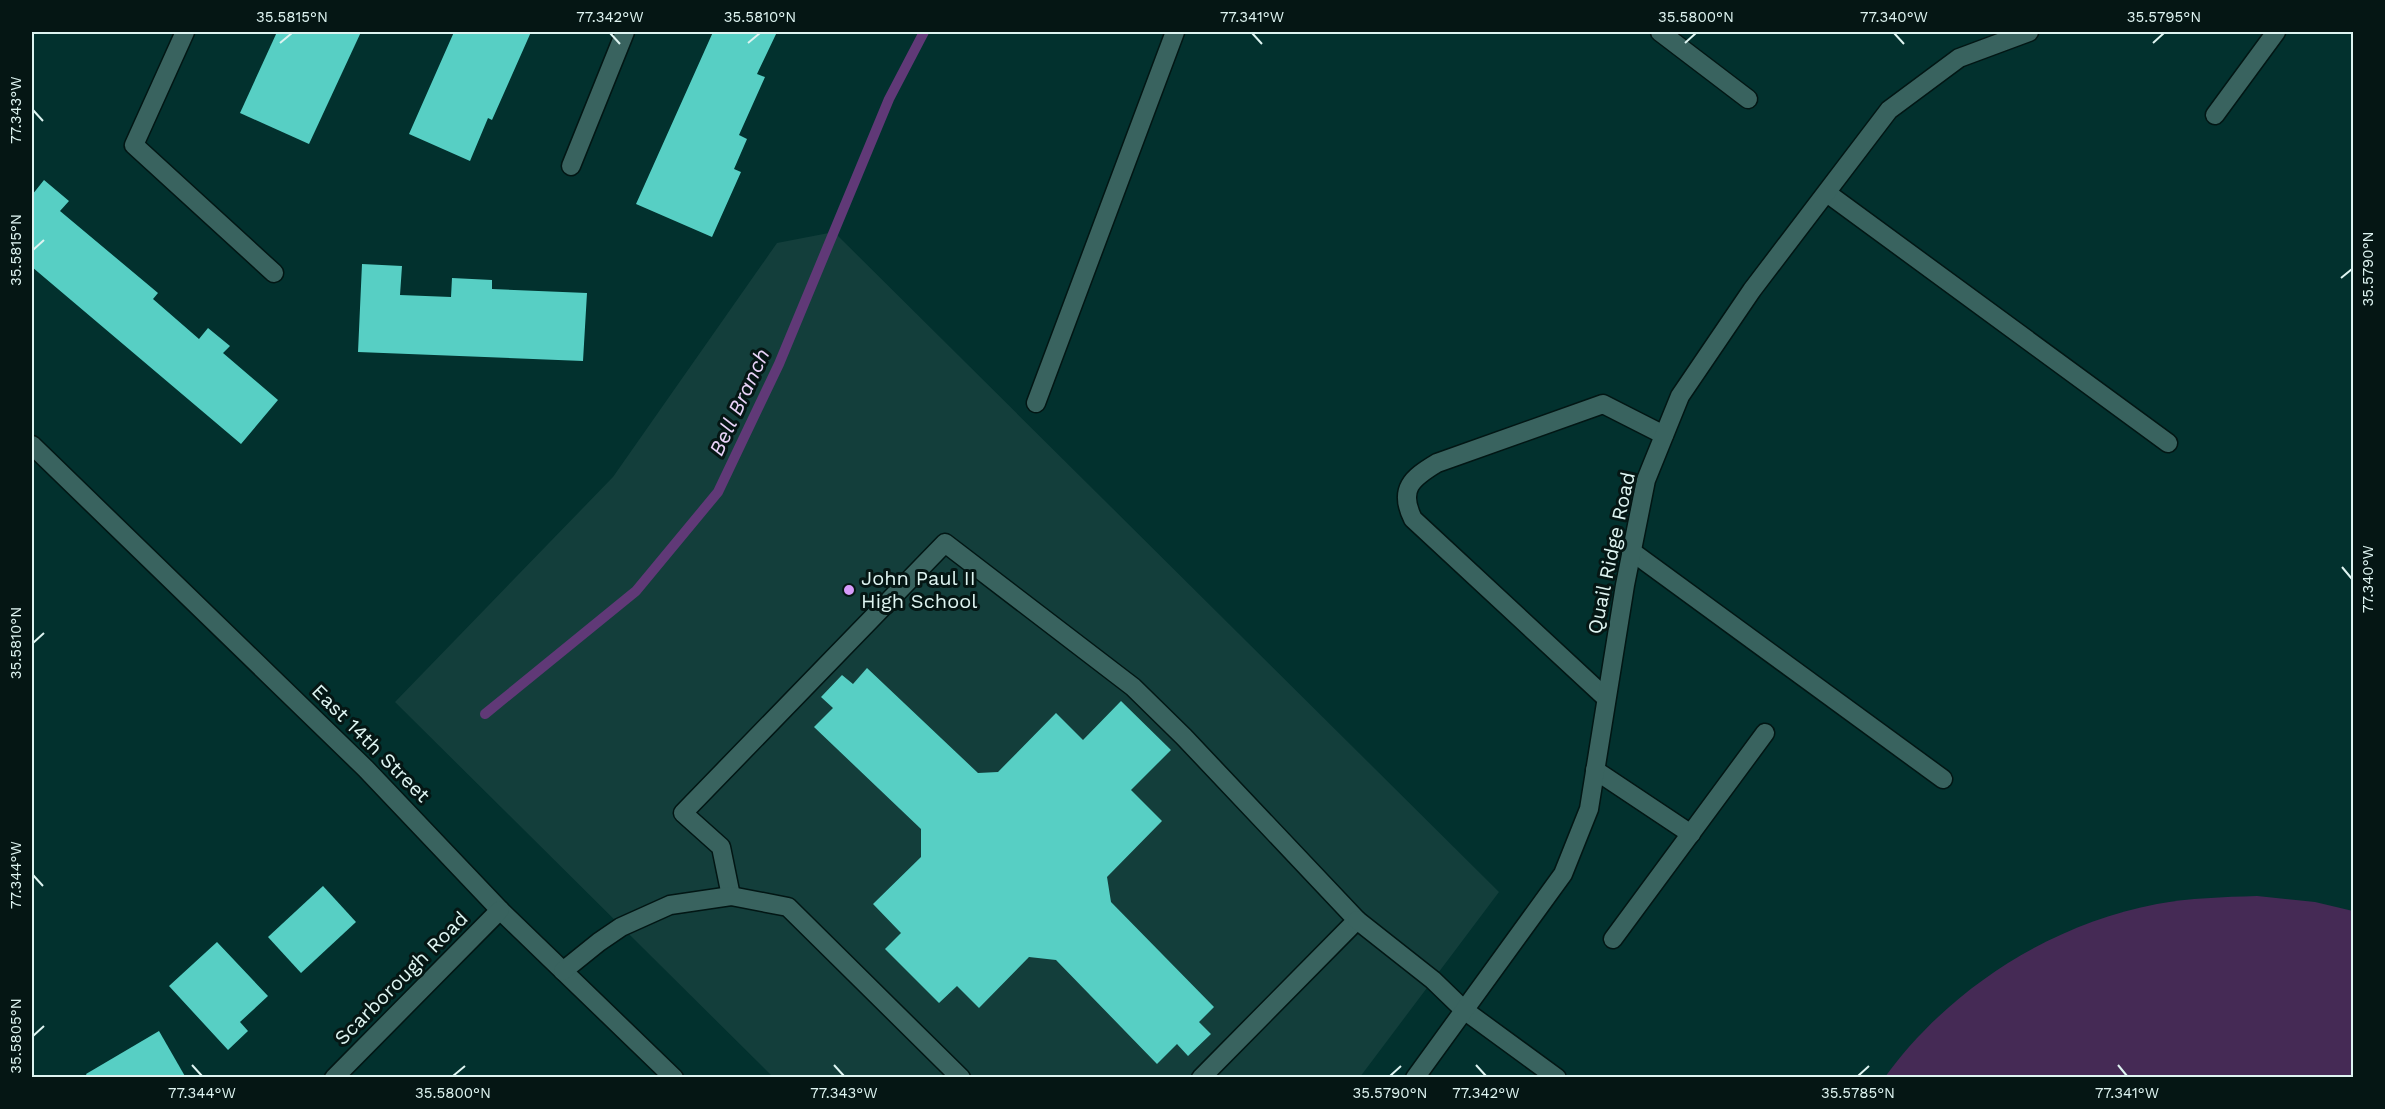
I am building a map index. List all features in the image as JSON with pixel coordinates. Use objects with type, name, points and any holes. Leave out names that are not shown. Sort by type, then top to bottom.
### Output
[{"type":"street","points":[[185,32],[134,145],[274,273]]},
{"type":"street","points":[[571,166],[625,32]]},
{"type":"street","points":[[1036,403],[1175,32]]},
{"type":"street","points":[[1660,32],[1748,99]]},
{"type":"street","name":"Quail Ridge Road","points":[[1415,1077],[1563,874],[1588,809],[1631,551],[1646,480],[1680,396],[1752,290],[1888,111],[1959,58],[2028,32]]},
{"type":"street","points":[[2215,116],[2276,32]]},
{"type":"street","points":[[1827,193],[2168,443]]},
{"type":"street","points":[[1606,698],[1413,519],[1406,504],[1407,493],[1416,476],[1437,463],[1603,404],[1664,435]]},
{"type":"street","name":"East 14th Street","points":[[32,445],[366,769],[500,910],[674,1077]]},
{"type":"street","points":[[731,897],[722,847],[683,813],[945,543],[1132,687],[1184,737],[1357,920],[1433,980],[1464,1010],[1557,1077]]},
{"type":"street","points":[[1631,551],[1943,779]]},
{"type":"street","points":[[1613,939],[1765,733]]},
{"type":"street","points":[[1595,770],[1691,834]]},
{"type":"street","points":[[563,971],[598,942],[633,920],[670,905],[731,897],[788,907],[961,1077]]},
{"type":"street","name":"Scarborough Road","points":[[334,1077],[500,910]]},
{"type":"street","points":[[1201,1077],[1357,920]]},
{"type":"shaded area","name":"John Paul II High School","points":[[834,232],[1499,892],[1360,1077],[773,1077],[395,702],[613,477],[777,243]]},
{"type":"shaded area","points":[[2257,896],[2315,902],[2353,911],[2353,1077],[1885,1077],[1910,1045],[1939,1016],[2005,965],[2041,945],[2078,927],[2157,904],[2219,897]]},
{"type":"building","points":[[277,32],[361,32],[309,144],[240,113]]},
{"type":"building","points":[[454,32],[531,32],[492,120],[488,118],[470,161],[409,134]]},
{"type":"building","points":[[713,32],[777,32],[757,74],[765,77],[739,135],[747,139],[734,169],[741,172],[712,237],[636,204]]},
{"type":"building","points":[[44,180],[69,201],[60,211],[158,293],[153,299],[199,339],[208,328],[230,346],[223,353],[278,400],[241,444],[32,267],[32,195]]},
{"type":"building","points":[[362,264],[402,266],[400,295],[451,297],[452,278],[492,280],[492,289],[587,293],[583,361],[358,352]]},
{"type":"building","points":[[867,668],[978,773],[998,772],[1056,713],[1083,740],[1121,701],[1171,750],[1131,790],[1162,821],[1107,877],[1111,902],[1214,1007],[1199,1022],[1211,1034],[1188,1056],[1177,1044],[1157,1064],[1056,960],[1029,957],[979,1008],[957,986],[939,1003],[885,949],[901,933],[873,904],[921,857],[921,829],[814,727],[833,708],[821,697],[842,675],[853,684]]},
{"type":"building","points":[[323,886],[356,922],[301,973],[268,937]]},
{"type":"building","points":[[217,942],[268,996],[240,1022],[248,1031],[228,1050],[169,986]]},
{"type":"building","points":[[159,1031],[186,1078],[88,1078],[86,1074]]},
{"type":"waterway","name":"Bell Branch","points":[[485,714],[636,591],[718,492],[779,364],[889,99],[924,32]]},
{"type":"place","name":"John Paul II High School","points":[[849,590]]}]
